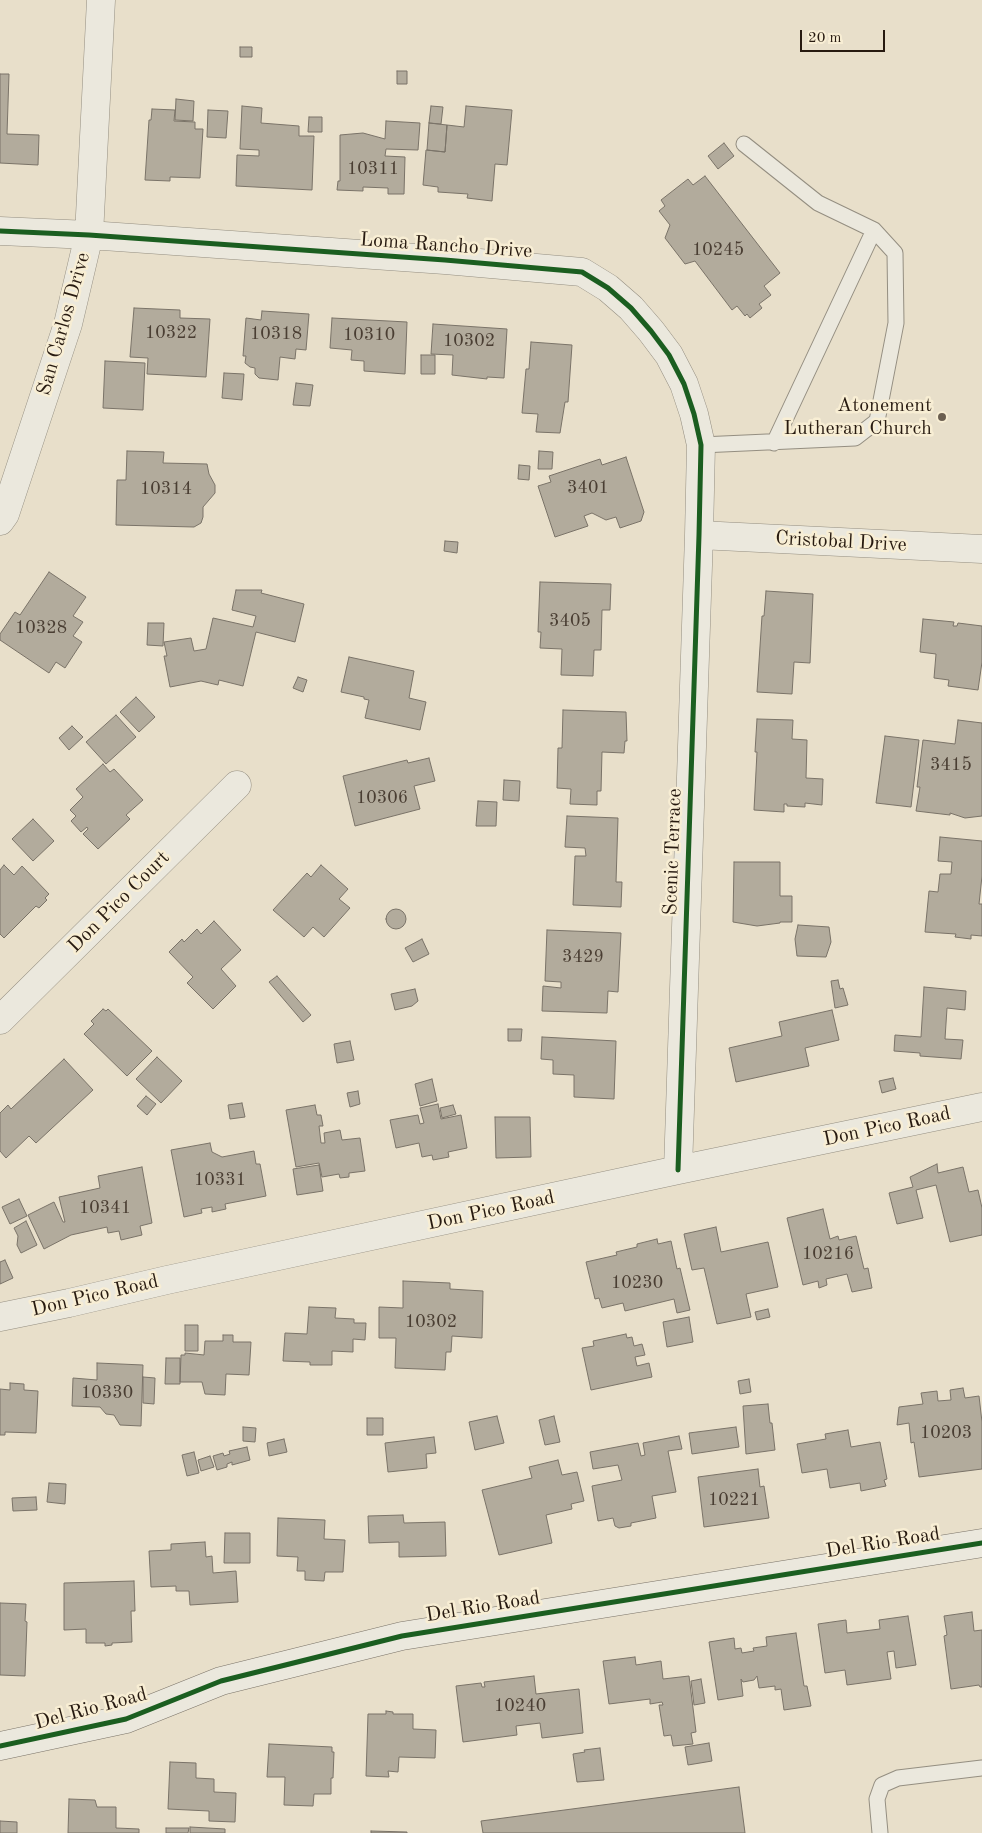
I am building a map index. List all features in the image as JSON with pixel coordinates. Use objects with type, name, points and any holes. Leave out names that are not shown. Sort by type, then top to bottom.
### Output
[{"type":"street","name":"San Carlos Drive","points":[[0,521],[5,514],[68,324],[89,235],[100,0]]},
{"type":"street","name":"Loma Rancho Drive","points":[[0,230],[445,260],[582,272],[608,288],[631,308],[669,355],[684,384],[692,406],[701,445],[699,535]]},
{"type":"street","name":"Cristobal Drive","points":[[699,535],[982,549]]},
{"type":"street","name":"Scenic Terrace","points":[[678,1170],[699,535]]},
{"type":"street","name":"Don Pico Court","points":[[0,1020],[238,785]]},
{"type":"street","name":"Don Pico Road","points":[[0,1317],[678,1170],[982,1107]]},
{"type":"street","name":"Del Rio Road","points":[[0,1746],[126,1719],[222,1681],[402,1636],[982,1543]]},
{"type":"lane","points":[[701,445],[854,438],[877,421],[896,323],[896,253],[874,230],[818,203],[744,144]]},
{"type":"lane","points":[[774,443],[874,230]]},
{"type":"lane","points":[[880,1833],[877,1799],[882,1785],[898,1778],[982,1768]]},
{"type":"building","points":[[240,47],[252,47],[252,57],[240,57]]},
{"type":"building","points":[[397,71],[407,71],[407,84],[397,84]]},
{"type":"building","points":[[0,74],[9,74],[7,134],[39,135],[38,165],[0,163]]},
{"type":"building","points":[[176,99],[194,101],[193,121],[175,120]]},
{"type":"building","points":[[242,106],[262,108],[261,123],[299,126],[299,136],[314,136],[312,190],[236,186],[237,155],[259,156],[259,150],[240,149]]},
{"type":"building","points":[[431,106],[443,107],[441,124],[429,123]]},
{"type":"building","points":[[466,106],[512,110],[507,165],[495,164],[492,201],[467,198],[468,194],[438,192],[438,187],[423,185],[426,150],[445,152],[447,125],[464,127]]},
{"type":"building","points":[[152,109],[175,110],[174,121],[195,122],[195,129],[203,129],[200,178],[170,177],[170,181],[145,180],[149,120],[151,120]]},
{"type":"building","points":[[208,110],[228,111],[226,138],[207,137]]},
{"type":"building","points":[[309,117],[322,117],[322,132],[308,132]]},
{"type":"building","points":[[386,121],[420,123],[418,150],[386,149],[385,156],[405,157],[404,194],[388,194],[388,188],[363,187],[363,191],[337,190],[338,181],[340,181],[340,135],[363,133],[385,139]]},
{"type":"building","points":[[429,123],[447,125],[445,152],[427,150]]},
{"type":"building","points":[[724,143],[734,156],[718,169],[708,156]]},
{"type":"building","points":[[705,176],[780,273],[764,286],[771,295],[759,304],[762,308],[750,318],[747,314],[745,316],[737,306],[732,310],[695,261],[685,264],[665,238],[670,225],[659,211],[665,206],[661,200],[688,179],[693,185]]},
{"type":"building","points":[[134,308],[180,310],[180,318],[210,319],[206,377],[147,374],[148,358],[130,357]]},
{"type":"building","points":[[262,311],[309,314],[306,350],[296,349],[295,359],[280,357],[278,380],[259,378],[255,374],[255,368],[245,363],[246,356],[243,356],[246,318],[261,320]]},
{"type":"building","points":[[332,318],[407,322],[405,374],[364,371],[364,361],[351,360],[352,350],[330,348]]},
{"type":"building","points":[[433,324],[507,329],[504,378],[487,377],[487,379],[452,375],[453,355],[431,354]]},
{"type":"building","points":[[531,342],[572,345],[568,402],[565,402],[560,433],[536,432],[538,414],[522,413],[526,369],[529,369]]},
{"type":"building","points":[[421,355],[435,355],[435,374],[421,374]]},
{"type":"building","points":[[105,361],[145,363],[143,410],[103,408]]},
{"type":"building","points":[[224,373],[244,374],[242,400],[222,398]]},
{"type":"building","points":[[296,383],[313,385],[310,406],[293,405]]},
{"type":"building","points":[[127,451],[164,452],[163,463],[207,464],[209,474],[215,485],[215,493],[203,507],[201,523],[194,527],[116,525],[117,480],[126,480]]},
{"type":"building","points":[[539,451],[553,452],[552,469],[538,469]]},
{"type":"building","points":[[626,457],[644,512],[641,521],[620,528],[616,517],[606,520],[592,513],[584,516],[588,526],[555,537],[538,486],[551,482],[549,476],[600,459],[602,465]]},
{"type":"building","points":[[519,465],[530,466],[529,480],[518,479]]},
{"type":"building","points":[[445,541],[458,542],[457,553],[444,551]]},
{"type":"building","points":[[49,572],[86,597],[73,616],[83,622],[73,636],[82,642],[65,668],[56,662],[49,673],[0,640],[0,634],[15,612],[20,615]]},
{"type":"building","points":[[540,582],[611,584],[610,610],[602,610],[601,650],[594,650],[593,676],[561,675],[562,649],[540,648],[541,632],[538,632]]},
{"type":"building","points":[[236,590],[262,590],[261,593],[304,604],[295,642],[256,632],[243,686],[219,680],[218,685],[201,681],[170,687],[164,656],[167,656],[164,642],[191,638],[194,651],[206,649],[213,618],[253,627],[256,616],[232,610]]},
{"type":"building","points":[[766,591],[813,594],[810,663],[794,662],[792,694],[757,692],[762,616],[764,616]]},
{"type":"building","points":[[923,619],[954,622],[953,626],[957,626],[958,623],[982,626],[982,662],[978,690],[948,686],[949,680],[934,678],[936,654],[920,652]]},
{"type":"building","points":[[148,623],[164,623],[163,646],[147,645]]},
{"type":"building","points":[[349,657],[414,671],[409,698],[426,702],[420,730],[365,718],[369,700],[364,699],[364,697],[341,692]]},
{"type":"building","points":[[298,677],[307,680],[303,692],[293,688]]},
{"type":"building","points":[[136,697],[155,717],[139,732],[120,712]]},
{"type":"building","points":[[563,710],[626,712],[627,741],[625,741],[624,753],[602,752],[601,791],[597,791],[597,805],[570,804],[571,789],[557,788],[558,748],[562,748]]},
{"type":"building","points":[[116,715],[136,737],[106,764],[86,742]]},
{"type":"building","points":[[757,719],[793,720],[792,739],[807,740],[806,778],[823,779],[822,805],[805,803],[805,807],[787,806],[787,804],[784,804],[784,812],[754,810]]},
{"type":"building","points":[[958,720],[982,723],[982,816],[965,818],[950,813],[950,815],[916,811],[920,787],[917,787],[923,740],[955,744]]},
{"type":"building","points":[[72,726],[83,737],[69,750],[59,738]]},
{"type":"building","points":[[885,736],[919,740],[911,807],[876,803]]},
{"type":"building","points":[[429,758],[435,781],[414,786],[420,809],[355,826],[343,776],[407,760],[408,763]]},
{"type":"building","points":[[103,764],[110,772],[114,769],[143,800],[126,815],[130,819],[98,849],[83,834],[88,829],[87,827],[81,832],[71,821],[76,816],[70,810],[83,797],[76,789]]},
{"type":"building","points":[[504,780],[520,781],[519,801],[503,800]]},
{"type":"building","points":[[478,801],[497,802],[496,826],[476,826]]},
{"type":"building","points":[[567,816],[618,818],[616,882],[622,882],[621,907],[573,905],[575,856],[586,856],[585,848],[565,847]]},
{"type":"building","points":[[33,819],[54,841],[33,861],[12,839]]},
{"type":"building","points":[[940,837],[982,841],[982,876],[979,904],[982,904],[982,936],[971,935],[971,939],[955,937],[956,934],[925,932],[929,891],[938,892],[940,874],[951,874],[952,862],[938,861]]},
{"type":"building","points":[[734,862],[780,862],[780,896],[792,896],[792,922],[757,926],[733,922]]},
{"type":"building","points":[[4,865],[14,875],[22,866],[49,894],[45,898],[47,900],[39,908],[36,906],[4,938],[0,934],[0,870]]},
{"type":"building","points":[[321,865],[348,889],[339,899],[350,908],[324,937],[313,927],[304,937],[273,910],[307,873],[311,877]]},
{"type":"building","points":[[392,909],[400,909],[406,915],[406,923],[400,929],[392,929],[386,923],[386,915]]},
{"type":"building","points":[[214,921],[241,950],[221,969],[236,986],[213,1009],[187,983],[193,977],[169,952],[182,939],[184,942],[197,929],[201,934]]},
{"type":"building","points":[[798,925],[829,927],[831,942],[826,957],[797,956],[795,939]]},
{"type":"building","points":[[547,930],[621,933],[618,992],[608,991],[607,1013],[542,1011],[543,986],[561,988],[561,982],[545,981]]},
{"type":"building","points":[[422,939],[429,954],[413,962],[405,948]]},
{"type":"building","points":[[277,976],[311,1015],[303,1022],[269,982]]},
{"type":"building","points":[[838,980],[840,989],[843,988],[848,1005],[835,1008],[831,981]]},
{"type":"building","points":[[924,987],[966,991],[965,1010],[947,1008],[945,1039],[963,1040],[961,1059],[920,1056],[920,1053],[894,1051],[895,1035],[921,1037]]},
{"type":"building","points":[[415,989],[418,1001],[412,1006],[395,1010],[391,994]]},
{"type":"building","points":[[103,1009],[106,1011],[108,1009],[152,1051],[127,1076],[84,1034],[94,1024],[91,1021]]},
{"type":"building","points":[[832,1010],[839,1040],[805,1048],[809,1066],[736,1082],[729,1048],[782,1036],[779,1022]]},
{"type":"building","points":[[508,1029],[522,1029],[521,1041],[508,1041]]},
{"type":"building","points":[[542,1037],[616,1041],[614,1099],[574,1097],[574,1075],[553,1074],[553,1060],[541,1059]]},
{"type":"building","points":[[350,1041],[354,1060],[337,1063],[334,1044]]},
{"type":"building","points":[[157,1057],[182,1081],[161,1103],[136,1079]]},
{"type":"building","points":[[64,1059],[93,1090],[36,1143],[29,1136],[6,1158],[0,1151],[0,1113],[8,1105],[11,1109]]},
{"type":"building","points":[[893,1078],[896,1089],[882,1093],[879,1081]]},
{"type":"building","points":[[432,1079],[437,1101],[420,1106],[415,1084]]},
{"type":"building","points":[[358,1091],[360,1104],[350,1107],[347,1093]]},
{"type":"building","points":[[146,1096],[156,1104],[147,1115],[137,1106]]},
{"type":"building","points":[[242,1103],[245,1117],[230,1119],[228,1105]]},
{"type":"building","points":[[438,1104],[441,1119],[461,1115],[467,1148],[448,1152],[449,1157],[433,1160],[432,1155],[422,1157],[419,1143],[396,1148],[390,1120],[418,1115],[420,1124],[424,1123],[420,1108]]},
{"type":"building","points":[[315,1105],[317,1115],[321,1115],[323,1126],[319,1126],[321,1143],[325,1143],[324,1133],[340,1130],[342,1140],[360,1138],[365,1171],[349,1173],[349,1177],[340,1178],[339,1174],[322,1177],[319,1163],[296,1167],[286,1110]]},
{"type":"building","points":[[453,1105],[456,1114],[442,1118],[440,1108]]},
{"type":"building","points":[[495,1117],[530,1117],[531,1157],[496,1158]]},
{"type":"building","points":[[210,1143],[212,1152],[222,1157],[254,1151],[256,1164],[260,1164],[266,1196],[225,1204],[226,1209],[212,1212],[212,1207],[201,1209],[202,1213],[184,1217],[171,1150]]},
{"type":"building","points":[[937,1164],[938,1173],[963,1167],[969,1192],[978,1190],[982,1208],[982,1235],[950,1242],[936,1185],[916,1190],[923,1218],[897,1224],[889,1193],[913,1187],[910,1177]]},
{"type":"building","points":[[319,1165],[323,1191],[297,1195],[293,1169]]},
{"type":"building","points":[[142,1167],[152,1223],[140,1226],[142,1235],[121,1240],[119,1231],[108,1233],[107,1227],[71,1235],[44,1249],[28,1215],[54,1202],[63,1222],[65,1222],[59,1197],[100,1188],[98,1176]]},
{"type":"building","points":[[19,1199],[27,1216],[10,1224],[2,1207]]},
{"type":"building","points":[[823,1209],[830,1239],[838,1236],[839,1240],[856,1236],[864,1269],[868,1268],[872,1288],[852,1292],[847,1274],[826,1279],[827,1285],[819,1288],[818,1281],[803,1285],[787,1218]]},
{"type":"building","points":[[26,1221],[37,1245],[21,1253],[17,1245],[18,1236],[14,1228]]},
{"type":"building","points":[[716,1227],[721,1252],[768,1242],[778,1287],[746,1294],[751,1317],[717,1324],[704,1268],[692,1270],[684,1234]]},
{"type":"building","points":[[657,1239],[658,1244],[671,1241],[677,1269],[680,1268],[690,1310],[677,1313],[674,1299],[625,1311],[623,1303],[602,1308],[599,1298],[595,1299],[586,1262],[617,1255],[616,1252],[637,1247],[637,1244]]},
{"type":"building","points":[[5,1260],[13,1278],[0,1284],[0,1262]]},
{"type":"building","points":[[403,1281],[450,1283],[450,1289],[483,1291],[482,1338],[452,1336],[451,1352],[446,1352],[445,1370],[395,1368],[396,1338],[379,1338],[379,1307],[403,1308]]},
{"type":"building","points":[[309,1307],[336,1308],[335,1318],[354,1319],[354,1323],[366,1323],[365,1340],[353,1339],[353,1352],[332,1351],[332,1365],[310,1365],[310,1362],[283,1361],[285,1333],[307,1334]]},
{"type":"building","points":[[768,1309],[770,1317],[757,1320],[755,1312]]},
{"type":"building","points":[[689,1317],[693,1342],[667,1347],[663,1322]]},
{"type":"building","points":[[185,1325],[198,1325],[198,1351],[185,1351]]},
{"type":"building","points":[[626,1334],[627,1338],[632,1337],[634,1346],[642,1344],[645,1355],[635,1357],[637,1366],[649,1363],[652,1377],[591,1390],[582,1348],[594,1346],[593,1341]]},
{"type":"building","points":[[223,1335],[233,1335],[233,1342],[251,1342],[249,1375],[226,1374],[225,1395],[205,1394],[202,1382],[180,1382],[181,1355],[185,1355],[185,1353],[204,1355],[205,1341],[223,1341]]},
{"type":"building","points":[[166,1358],[180,1358],[180,1384],[165,1384]]},
{"type":"building","points":[[97,1363],[143,1365],[141,1426],[120,1425],[114,1415],[106,1414],[100,1407],[72,1406],[73,1378],[97,1380]]},
{"type":"building","points":[[143,1377],[155,1378],[154,1404],[143,1403]]},
{"type":"building","points":[[749,1379],[751,1392],[740,1394],[738,1381]]},
{"type":"building","points":[[10,1383],[24,1384],[24,1390],[38,1391],[36,1433],[5,1432],[5,1435],[0,1435],[0,1389],[10,1390]]},
{"type":"building","points":[[963,1388],[965,1398],[979,1396],[982,1422],[982,1469],[919,1477],[914,1442],[911,1443],[909,1423],[897,1425],[899,1407],[923,1404],[921,1393],[937,1391],[938,1401],[951,1400],[950,1390]]},
{"type":"building","points":[[768,1404],[775,1450],[746,1454],[743,1406]]},
{"type":"building","points":[[497,1416],[504,1443],[475,1450],[469,1422]]},
{"type":"building","points":[[554,1416],[560,1442],[545,1445],[539,1420]]},
{"type":"building","points":[[367,1418],[383,1418],[383,1435],[367,1435]]},
{"type":"building","points":[[243,1427],[256,1428],[255,1442],[243,1441]]},
{"type":"building","points":[[736,1427],[739,1447],[692,1454],[689,1433]]},
{"type":"building","points":[[848,1430],[851,1447],[880,1442],[887,1479],[884,1480],[886,1486],[861,1491],[860,1483],[830,1488],[827,1469],[802,1473],[797,1444],[826,1439],[825,1434]]},
{"type":"building","points":[[679,1436],[682,1449],[668,1451],[676,1492],[652,1496],[656,1518],[631,1523],[631,1526],[619,1528],[615,1526],[613,1518],[598,1521],[592,1486],[622,1480],[618,1465],[593,1469],[590,1452],[638,1443],[641,1456],[645,1455],[643,1443]]},
{"type":"building","points":[[434,1437],[436,1453],[426,1454],[427,1468],[388,1472],[385,1443]]},
{"type":"building","points":[[284,1439],[287,1452],[269,1456],[267,1443]]},
{"type":"building","points":[[247,1447],[250,1460],[232,1465],[232,1462],[227,1464],[227,1467],[217,1470],[213,1456],[223,1453],[224,1456],[230,1454],[229,1451]]},
{"type":"building","points":[[194,1452],[199,1473],[187,1476],[182,1455]]},
{"type":"building","points":[[210,1456],[214,1467],[201,1471],[198,1460]]},
{"type":"building","points":[[558,1460],[562,1475],[577,1472],[584,1501],[571,1504],[572,1509],[546,1515],[552,1543],[499,1555],[482,1490],[532,1478],[529,1467]]},
{"type":"building","points":[[758,1469],[760,1487],[764,1486],[769,1518],[704,1527],[698,1477]]},
{"type":"building","points":[[49,1483],[66,1484],[65,1504],[47,1502]]},
{"type":"building","points":[[36,1497],[37,1510],[13,1511],[12,1498]]},
{"type":"building","points":[[403,1515],[404,1523],[445,1522],[446,1556],[399,1557],[399,1542],[369,1543],[368,1516]]},
{"type":"building","points":[[278,1518],[325,1520],[324,1539],[345,1540],[343,1572],[325,1572],[324,1581],[305,1580],[305,1571],[297,1571],[298,1557],[277,1556]]},
{"type":"building","points":[[225,1533],[250,1533],[250,1563],[224,1563]]},
{"type":"building","points":[[205,1542],[206,1557],[212,1556],[213,1573],[236,1571],[238,1602],[190,1605],[189,1591],[176,1591],[176,1586],[151,1587],[149,1551],[171,1550],[171,1544]]},
{"type":"building","points":[[134,1581],[135,1611],[131,1611],[132,1642],[112,1643],[112,1645],[105,1646],[105,1643],[86,1643],[86,1629],[64,1630],[64,1583]]},
{"type":"building","points":[[0,1603],[26,1604],[25,1676],[0,1675]]},
{"type":"building","points":[[972,1612],[974,1631],[982,1630],[982,1687],[979,1685],[951,1689],[944,1636],[947,1635],[944,1616]]},
{"type":"building","points":[[908,1616],[916,1665],[896,1668],[894,1651],[887,1652],[891,1679],[847,1685],[845,1670],[825,1673],[818,1624],[846,1620],[847,1633],[880,1629],[879,1620]]},
{"type":"building","points":[[796,1633],[804,1686],[807,1686],[811,1706],[784,1710],[781,1689],[775,1690],[775,1686],[759,1688],[757,1676],[754,1680],[743,1682],[741,1679],[743,1696],[718,1700],[709,1642],[734,1638],[735,1649],[741,1648],[742,1653],[754,1651],[753,1648],[767,1646],[766,1637]]},
{"type":"building","points":[[635,1657],[636,1665],[661,1661],[663,1679],[689,1676],[696,1732],[691,1733],[693,1744],[673,1746],[671,1735],[664,1736],[659,1705],[663,1705],[662,1702],[650,1704],[650,1699],[609,1704],[603,1661]]},
{"type":"building","points":[[534,1676],[536,1694],[579,1689],[583,1733],[542,1738],[540,1723],[516,1726],[517,1735],[463,1742],[456,1686],[481,1683],[482,1687],[485,1687],[484,1682]]},
{"type":"building","points":[[701,1679],[705,1703],[694,1705],[691,1681]]},
{"type":"building","points":[[386,1711],[393,1712],[393,1714],[413,1714],[413,1729],[436,1730],[435,1758],[399,1757],[398,1772],[388,1771],[389,1777],[366,1776],[368,1714],[386,1714]]},
{"type":"building","points":[[709,1743],[712,1761],[688,1765],[685,1747]]},
{"type":"building","points":[[269,1744],[332,1747],[332,1752],[334,1752],[331,1794],[314,1794],[313,1806],[284,1805],[285,1777],[267,1777]]},
{"type":"building","points":[[600,1748],[604,1780],[577,1782],[573,1754],[585,1752],[584,1750]]},
{"type":"building","points":[[170,1762],[196,1763],[196,1778],[214,1779],[214,1792],[236,1793],[235,1822],[209,1821],[209,1811],[168,1809]]},
{"type":"building","points":[[739,1787],[745,1833],[483,1833],[481,1821]]},
{"type":"building","points":[[69,1799],[95,1800],[97,1807],[116,1807],[116,1828],[139,1829],[139,1833],[68,1833]]},
{"type":"building","points":[[0,1821],[17,1822],[17,1833],[0,1833]]},
{"type":"building","points":[[190,1827],[225,1829],[225,1833],[190,1833]]},
{"type":"building","points":[[166,1828],[189,1828],[188,1833],[166,1833]]},
{"type":"building","points":[[371,1831],[407,1832],[407,1833],[371,1833]]},
{"type":"cycle path","points":[[0,231],[89,235],[445,260],[582,272],[608,288],[631,308],[669,355],[684,384],[694,414],[701,445],[678,1170]]},
{"type":"cycle path","points":[[0,1746],[126,1719],[221,1681],[402,1636],[982,1543]]},
{"type":"place","name":"Atonement Lutheran Church","points":[[942,417]]}]
